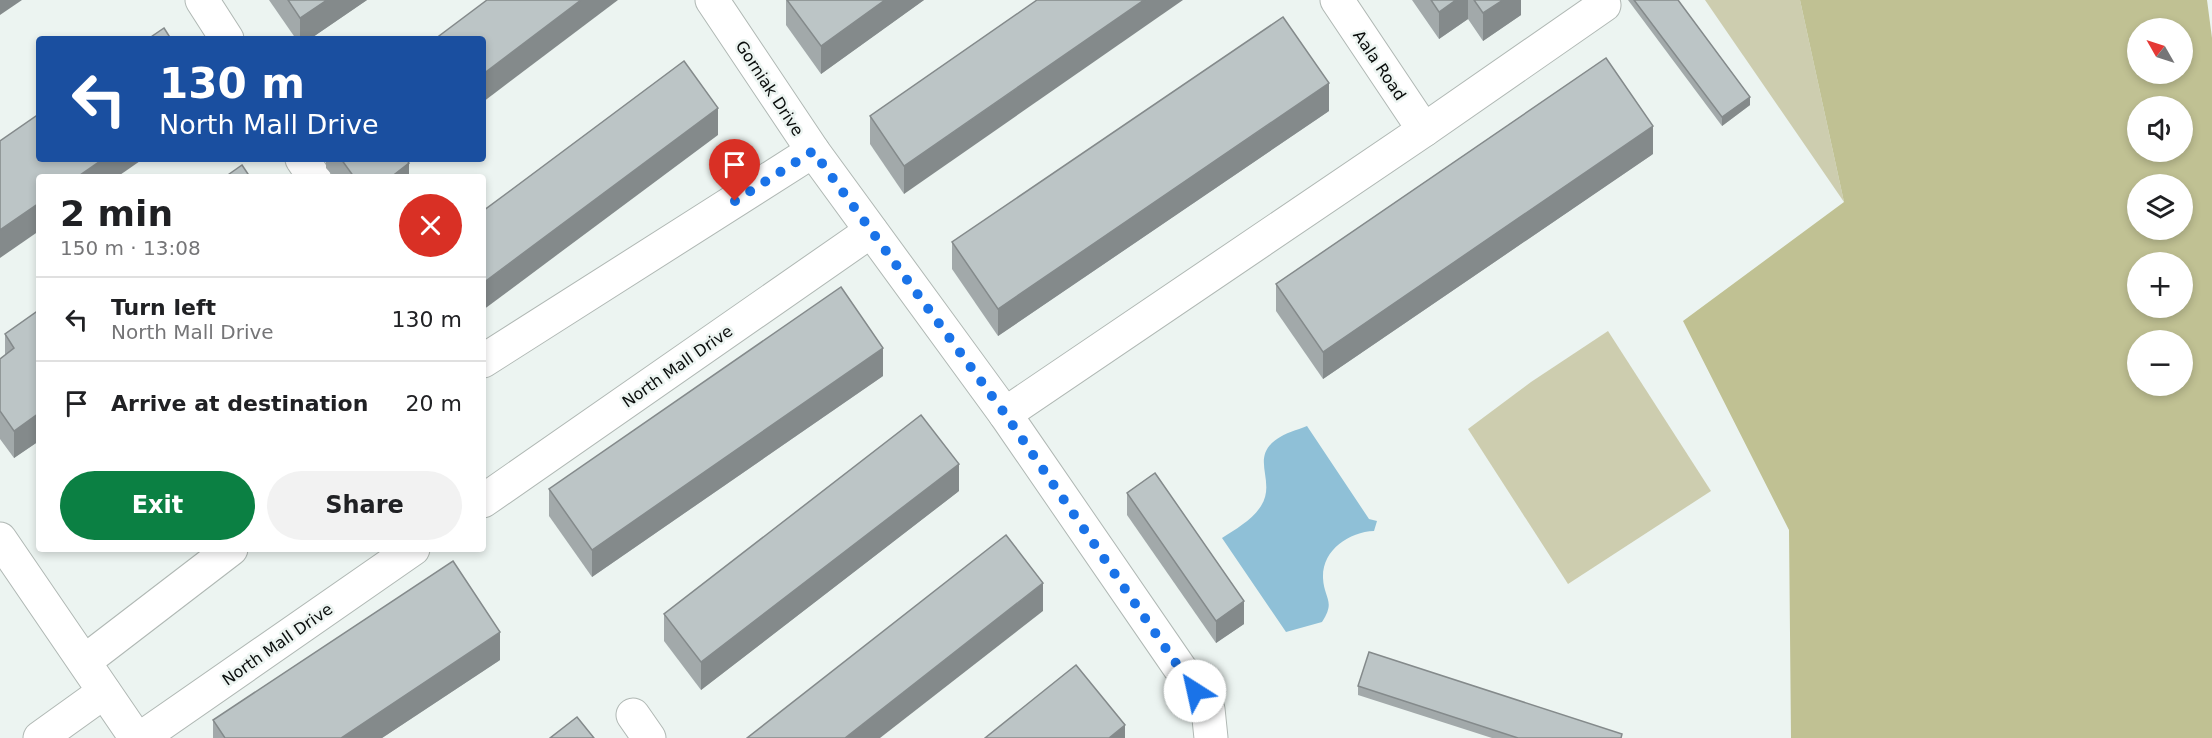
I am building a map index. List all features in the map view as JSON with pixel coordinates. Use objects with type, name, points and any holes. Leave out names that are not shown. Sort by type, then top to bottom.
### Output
[{"type":"street","points":[[202,0],[225,36]]},
{"type":"street","name":"Gorniak Drive","points":[[712,0],[813,151],[1005,414],[1208,709],[1211,738]]},
{"type":"street","name":"Aala Road","points":[[1337,0],[1424,130]]},
{"type":"street","points":[[1005,414],[1424,130],[1602,2]]},
{"type":"street","points":[[486,359],[813,151]]},
{"type":"street","name":"North Mall Drive","points":[[486,499],[871,231]]},
{"type":"street","points":[[0,539],[136,738]]},
{"type":"street","points":[[85,661],[227,552]]},
{"type":"street","name":"North Mall Drive","points":[[141,738],[409,552]]},
{"type":"street","points":[[40,738],[104,692]]},
{"type":"green space","points":[[1705,0],[1800,0],[1844,202]]},
{"type":"green space","points":[[1800,0],[2207,0],[2212,38],[2212,738],[1791,738],[1789,530],[1683,321],[1844,202]]},
{"type":"green space","points":[[1608,331],[1711,491],[1568,584],[1468,429],[1531,382]]},
{"type":"water","points":[[1307,426],[1369,519],[1377,521],[1374,531],[1347,539],[1332,551],[1327,559],[1323,578],[1329,604],[1322,622],[1286,632],[1222,538],[1248,520],[1261,506],[1266,488],[1265,454],[1269,446],[1284,435]]},
{"type":"building","points":[[288,0],[327,0],[300,18]]},
{"type":"building","points":[[487,0],[581,0],[486,72],[486,36],[439,36]]},
{"type":"building","points":[[787,0],[885,0],[821,46]]},
{"type":"building","points":[[1037,0],[1144,0],[904,166],[870,116]]},
{"type":"building","points":[[1431,0],[1456,0],[1439,12]]},
{"type":"building","points":[[1474,0],[1503,0],[1483,13]]},
{"type":"building","points":[[1634,0],[1678,0],[1750,97],[1722,117]]},
{"type":"building","points":[[1283,17],[1329,83],[998,309],[952,242]]},
{"type":"building","points":[[164,28],[169,36],[152,36]]},
{"type":"building","points":[[1606,58],[1653,126],[1323,352],[1276,284]]},
{"type":"building","points":[[684,61],[718,108],[486,281],[486,209]]},
{"type":"building","points":[[36,116],[36,162],[99,162],[81,174],[36,174],[36,205],[0,230],[0,141]]},
{"type":"building","points":[[343,162],[409,163],[395,174],[352,174]]},
{"type":"building","points":[[242,165],[248,174],[229,174]]},
{"type":"building","points":[[841,287],[883,348],[592,550],[549,489]]},
{"type":"building","points":[[36,312],[36,415],[14,431],[0,411],[0,359],[14,348],[5,334]]},
{"type":"building","points":[[921,415],[959,464],[701,662],[664,614]]},
{"type":"building","points":[[1155,473],[1244,601],[1216,621],[1127,493]]},
{"type":"building","points":[[1006,535],[1043,583],[845,738],[747,738]]},
{"type":"building","points":[[453,561],[500,632],[341,738],[225,738],[213,720]]},
{"type":"building","points":[[1369,652],[1622,734],[1621,738],[1518,738],[1358,686]]},
{"type":"building","points":[[1076,665],[1125,725],[1109,738],[985,738]]},
{"type":"building","points":[[577,717],[594,738],[550,738]]},
{"type":"route","points":[[735,201],[813,151],[1005,414],[1195,691]]}]
